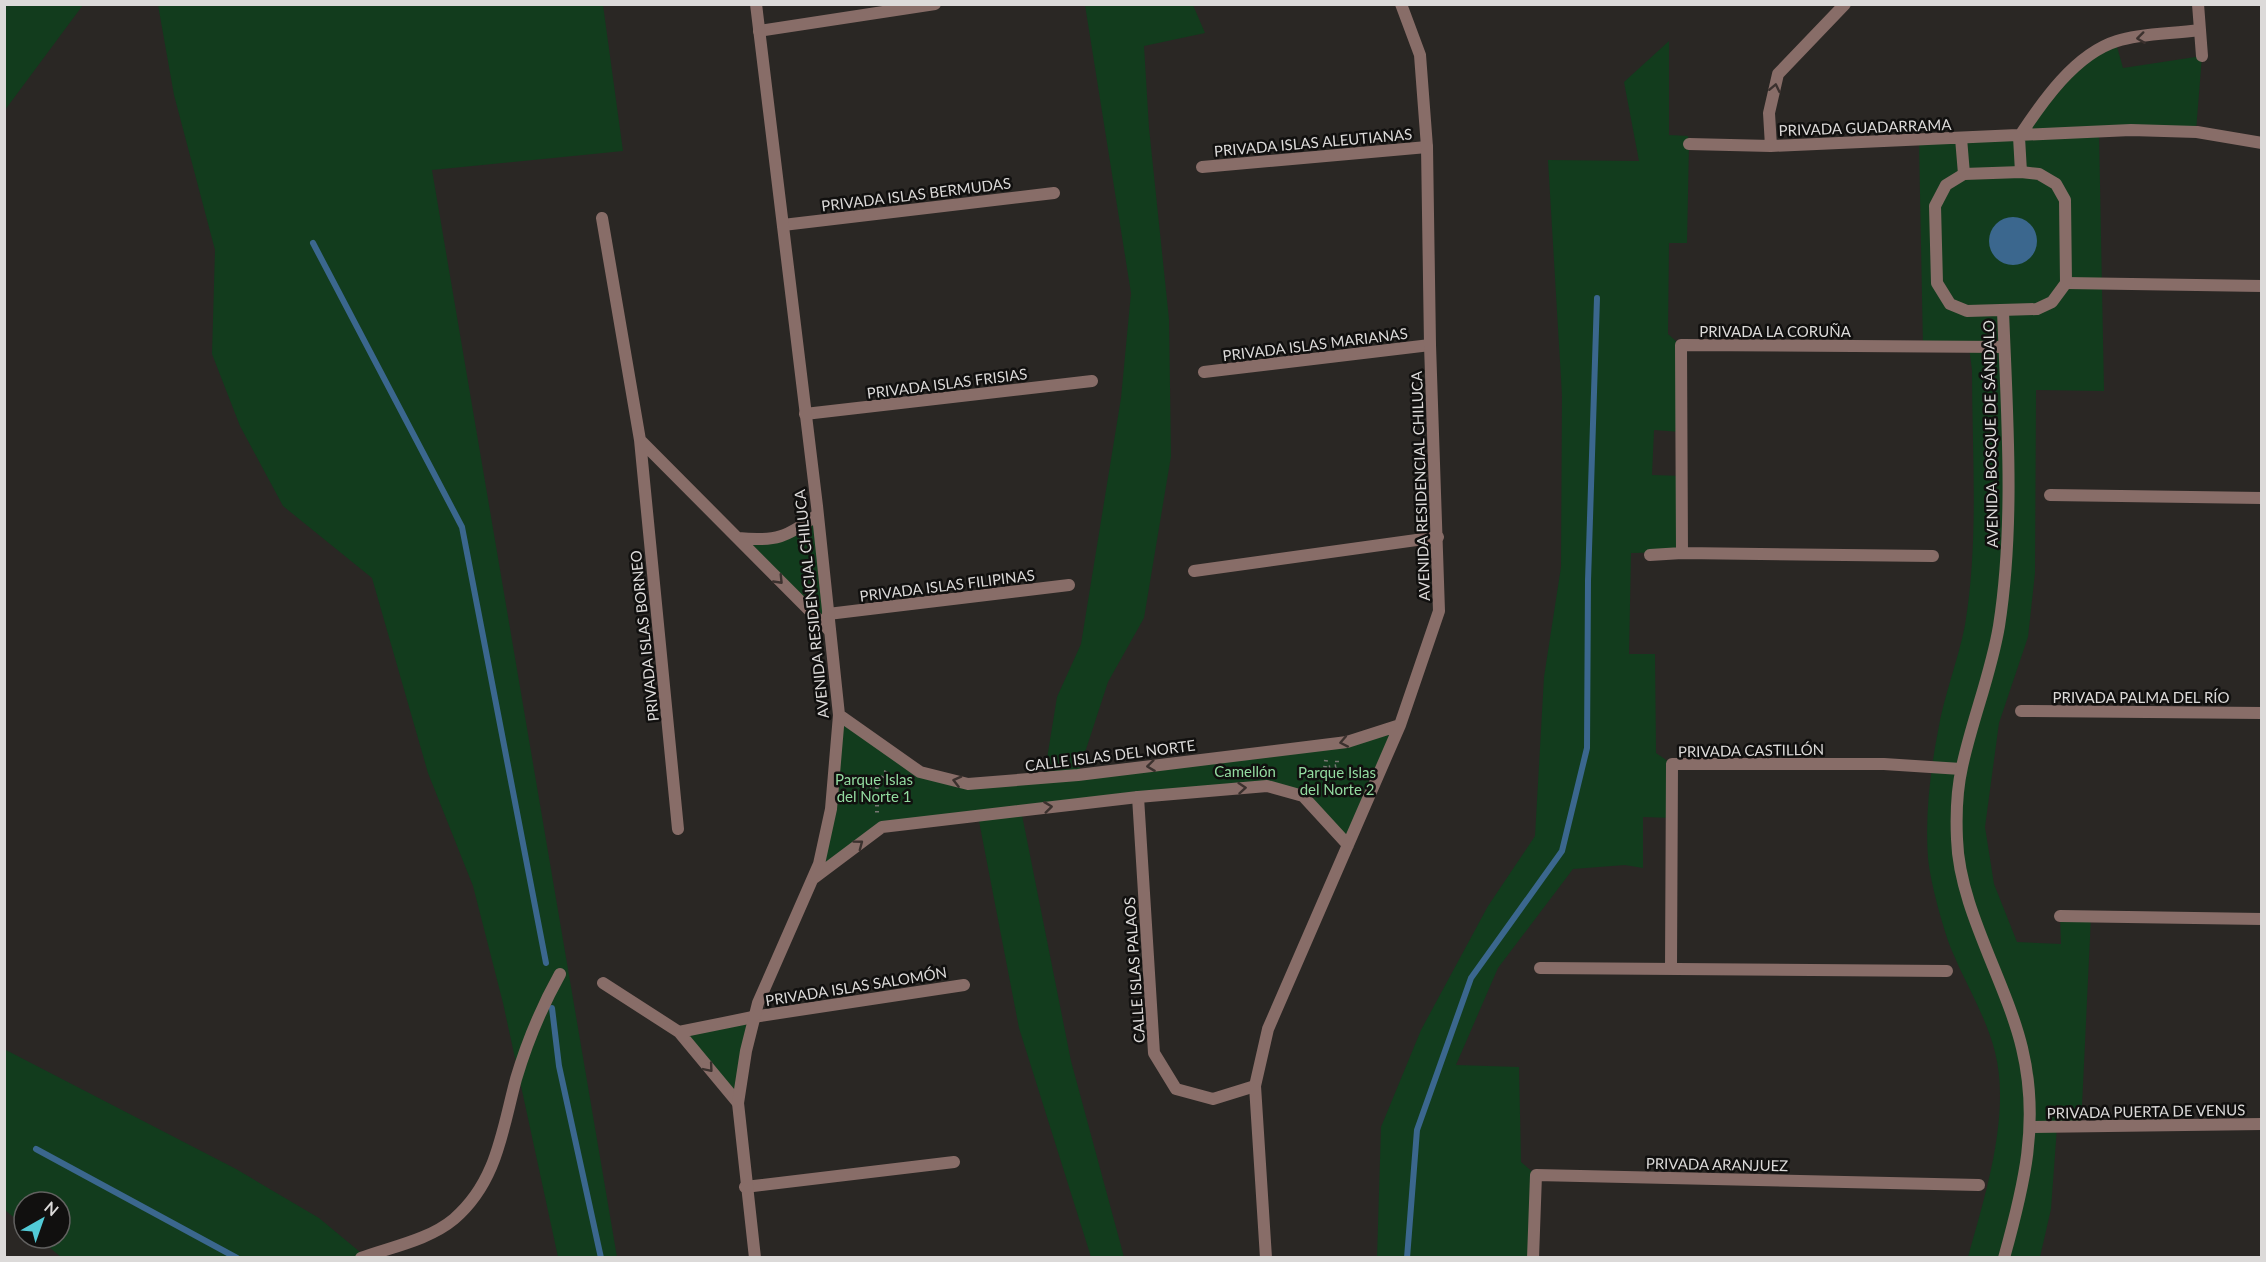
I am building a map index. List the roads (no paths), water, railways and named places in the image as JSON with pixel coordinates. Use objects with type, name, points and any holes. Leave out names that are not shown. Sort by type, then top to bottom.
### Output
[{"type":"street","name":"AVENIDA RESIDENCIAL CHILUCA","points":[[754,1257],[738,1103],[753,1017],[819,864],[831,809],[839,715],[756,4]]},
{"type":"street","points":[[759,31],[935,4]]},
{"type":"street","name":"AVENIDA RESIDENCIAL CHILUCA","points":[[1266,1257],[1255,1086],[1268,1029],[1400,724],[1439,611],[1430,345],[1427,147],[1420,55],[1401,4]]},
{"type":"street","name":"PRIVADA GUADARRAMA","points":[[1771,146],[1769,113],[1778,74],[1845,4]]},
{"type":"street","points":[[2198,4],[2202,56]]},
{"type":"street","points":[[2021,172],[2019,137],[2045,97],[2081,62],[2116,41],[2199,30]]},
{"type":"street","name":"PRIVADA GUADARRAMA","points":[[1689,144],[1771,146],[2019,137],[2131,130],[2197,132],[2262,143]]},
{"type":"street","name":"PRIVADA GUADARRAMA","points":[[1961,138],[1964,174]]},
{"type":"street","name":"PRIVADA ISLAS ALEUTIANAS","points":[[1202,167],[1427,147]]},
{"type":"street","points":[[1964,174],[2021,172],[2039,174],[2056,184],[2065,200],[2066,283],[2262,286]]},
{"type":"street","name":"AVENIDA BOSQUE DE SÁNDALO","points":[[1964,174],[1946,185],[1935,206],[1937,284],[1950,304],[1967,311],[2037,309],[2052,302],[2066,283]]},
{"type":"street","name":"PRIVADA ISLAS BERMUDAS","points":[[783,225],[1054,193]]},
{"type":"street","name":"PRIVADA ISLAS BORNEO","points":[[602,218],[640,440],[678,829]]},
{"type":"street","name":"AVENIDA BOSQUE DE SÁNDALO","points":[[2003,311],[2007,553],[1999,628],[1961,769],[1957,841],[1968,898],[2022,1046],[2029,1085],[2031,1127],[2024,1188],[2004,1257]]},
{"type":"street","name":"PRIVADA ISLAS MARIANAS","points":[[1204,372],[1430,345]]},
{"type":"street","name":"PRIVADA LA CORUÑA","points":[[1682,553],[1681,345],[2004,347]]},
{"type":"street","name":"PRIVADA ISLAS FRISIAS","points":[[805,414],[1092,381]]},
{"type":"street","points":[[640,440],[830,631]]},
{"type":"street","points":[[2050,495],[2262,498]]},
{"type":"street","points":[[738,538],[766,541],[794,532],[817,515]]},
{"type":"street","points":[[1194,570],[1438,537]]},
{"type":"street","points":[[1650,555],[1682,553],[1933,556]]},
{"type":"street","name":"PRIVADA ISLAS FILIPINAS","points":[[828,614],[1069,585]]},
{"type":"street","name":"PRIVADA PALMA DEL RÍO","points":[[2021,711],[2262,713]]},
{"type":"street","name":"CALLE ISLAS DEL NORTE","points":[[839,715],[920,772],[968,784],[1078,775],[1347,742],[1400,724]]},
{"type":"street","name":"PRIVADA CASTILLÓN","points":[[1671,968],[1672,764],[1884,765],[1961,769]]},
{"type":"street","points":[[813,879],[882,827],[1138,797],[1267,786],[1303,796],[1348,845]]},
{"type":"street","name":"CALLE ISLAS PALAOS","points":[[1138,797],[1155,1053],[1176,1089],[1213,1099],[1255,1086]]},
{"type":"street","points":[[2060,916],[2262,919]]},
{"type":"street","points":[[1540,968],[1947,971]]},
{"type":"street","points":[[361,1257],[427,1234],[453,1220],[479,1191],[494,1164],[506,1127],[516,1080],[538,1014],[560,974]]},
{"type":"street","points":[[603,983],[679,1032],[738,1103]]},
{"type":"street","name":"PRIVADA ISLAS SALOMÓN","points":[[679,1032],[753,1017],[964,985]]},
{"type":"street","name":"PRIVADA PUERTA DE VENUS","points":[[2031,1127],[2262,1124]]},
{"type":"street","points":[[745,1187],[954,1162]]},
{"type":"street","name":"PRIVADA ARANJUEZ","points":[[1533,1257],[1536,1175],[1979,1185]]},
{"type":"water","points":[[2013,217],[2030,224],[2037,241],[2030,258],[2013,265],[1996,258],[1989,241],[1996,224]]},
{"type":"waterway","points":[[313,243],[462,527],[546,963]]},
{"type":"waterway","points":[[1407,1258],[1417,1130],[1471,978],[1562,851],[1587,748],[1588,581],[1597,298]]},
{"type":"waterway","points":[[552,1008],[559,1066],[601,1258]]},
{"type":"waterway","points":[[36,1149],[237,1258]]},
{"type":"park label","name":"Camellón","points":[[1245,771]]},
{"type":"park label","name":"Parque Islas del Norte 2","points":[[1337,780]]},
{"type":"park label","name":"Parque Islas del Norte 1","points":[[874,788]]}]
